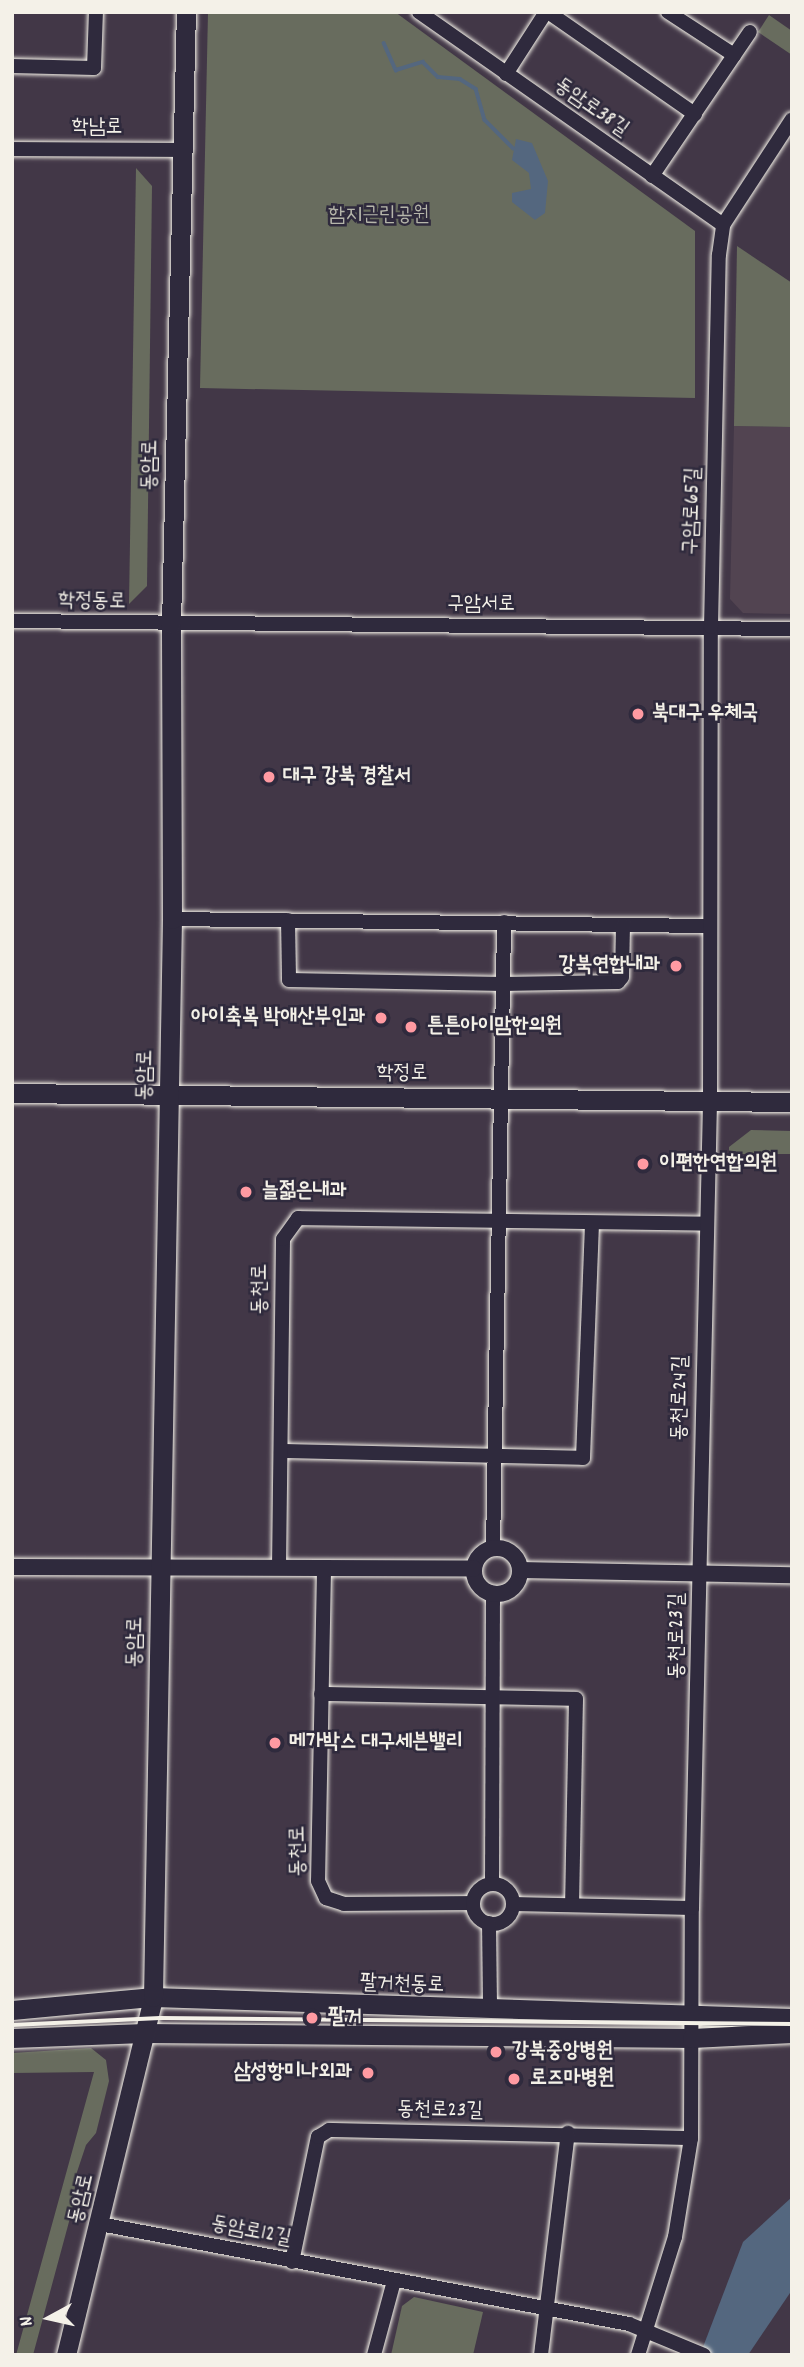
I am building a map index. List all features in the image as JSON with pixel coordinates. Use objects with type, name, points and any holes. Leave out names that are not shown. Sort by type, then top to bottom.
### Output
[{"type":"main road","name":"동암로","points":[[66,2355],[100,2224],[153,1997],[172,919],[170,624],[186,12]]},
{"type":"main road","name":"학정로","points":[[12,1093],[792,1102]]},
{"type":"main road","name":"팔거천동로","points":[[12,2010],[153,1997],[692,2017],[792,2018]]},
{"type":"main road","points":[[12,2038],[144,2033],[692,2038],[792,2033]]},
{"type":"street","points":[[12,66],[94,68],[96,12]]},
{"type":"street","name":"동암로38길","points":[[419,12],[723,225]]},
{"type":"street","points":[[506,74],[547,12],[695,114]]},
{"type":"street","points":[[668,12],[734,55]]},
{"type":"street","points":[[652,176],[750,32]]},
{"type":"street","points":[[723,225],[792,119]]},
{"type":"street","name":"학남로","points":[[12,149],[182,150]]},
{"type":"street","name":"구암로65길","points":[[710,1101],[708,926],[711,627],[723,225]]},
{"type":"street","name":"학정동로","points":[[12,621],[170,624]]},
{"type":"street","name":"구암서로","points":[[170,624],[792,629]]},
{"type":"street","points":[[172,919],[708,926]]},
{"type":"street","points":[[288,920],[289,980],[503,984],[618,982],[622,977],[623,925]]},
{"type":"street","points":[[494,1549],[503,1098],[503,922]]},
{"type":"street","name":"동천로24길","points":[[699,1572],[710,1101]]},
{"type":"street","name":"동천로","points":[[279,1568],[282,1238],[289,1227],[298,1219],[501,1222]]},
{"type":"street","points":[[501,1222],[706,1224]]},
{"type":"street","points":[[281,1451],[583,1458],[592,1223]]},
{"type":"street","points":[[494,1549],[508,1551],[520,1570],[510,1590],[493,1594],[478,1584],[474,1569],[480,1555],[494,1549]]},
{"type":"street","points":[[12,1567],[160,1564],[324,1570],[474,1569]]},
{"type":"street","name":"동천로","points":[[324,1570],[318,1881],[326,1898],[344,1904],[473,1903]]},
{"type":"street","points":[[520,1570],[792,1575]]},
{"type":"street","name":"동천로23길","points":[[638,2355],[675,2237],[691,2138],[692,1908],[700,1704],[699,1572]]},
{"type":"street","points":[[492,1884],[493,1594]]},
{"type":"street","points":[[321,1694],[576,1699],[572,1905]]},
{"type":"street","points":[[492,1884],[504,1887],[513,1904],[505,1919],[489,1923],[476,1914],[473,1903],[479,1890],[492,1884]]},
{"type":"street","points":[[513,1904],[692,1908]]},
{"type":"street","points":[[489,1923],[491,2010]]},
{"type":"street","name":"동천로23길","points":[[292,2262],[318,2137],[330,2130],[568,2133],[691,2138]]},
{"type":"street","points":[[541,2355],[549,2310],[568,2133]]},
{"type":"street","name":"동암로12길","points":[[100,2224],[647,2330],[704,2355]]},
{"type":"street","points":[[374,2355],[394,2281]]},
{"type":"shaded area","points":[[734,426],[792,427],[792,614],[743,613],[730,599]]},
{"type":"green space","name":"함지근린공원","points":[[208,12],[395,12],[695,231],[695,398],[200,388]]},
{"type":"green space","points":[[769,15],[792,31],[792,55],[758,32]]},
{"type":"green space","points":[[136,168],[152,186],[147,586],[129,604]]},
{"type":"green space","points":[[737,246],[792,283],[792,427],[734,426]]},
{"type":"green space","points":[[751,1130],[792,1131],[792,1154],[729,1154],[729,1147]]},
{"type":"green space","points":[[91,2048],[106,2060],[109,2081],[96,2133],[86,2145],[76,2175],[73,2207],[33,2355],[16,2355],[94,2072],[12,2073],[12,2053]]},
{"type":"green space","points":[[414,2297],[483,2312],[473,2355],[391,2355],[402,2306]]},
{"type":"water","points":[[516,139],[532,143],[548,181],[545,213],[535,220],[512,202],[512,193],[531,189],[529,173],[512,160]]},
{"type":"water","points":[[792,2197],[792,2290],[748,2355],[700,2355],[743,2242]]},
{"type":"waterway","points":[[384,43],[396,70],[423,62],[438,77],[460,79],[476,89],[485,120],[513,148]]},
{"type":"railway","points":[[12,2025],[160,2018],[792,2024]]},
{"type":"place","name":"북대구 우체국","points":[[638,714]]},
{"type":"place","name":"대구 강북 경찰서","points":[[269,777]]},
{"type":"place","name":"강북연합내과","points":[[676,966]]},
{"type":"place","name":"아이축복 박애산부인과","points":[[381,1018]]},
{"type":"place","name":"튼튼아이맘한의원","points":[[411,1027]]},
{"type":"place","name":"이편한연합의원","points":[[643,1164]]},
{"type":"place","name":"늘젊은내과","points":[[246,1192]]},
{"type":"place","name":"메가박스 대구세븐밸리","points":[[275,1743]]},
{"type":"place","name":"팔거","points":[[312,2018]]},
{"type":"place","name":"강북중앙병원","points":[[496,2052]]},
{"type":"place","name":"삼성항미나외과","points":[[368,2073]]},
{"type":"place","name":"로즈마병원","points":[[514,2079]]}]
